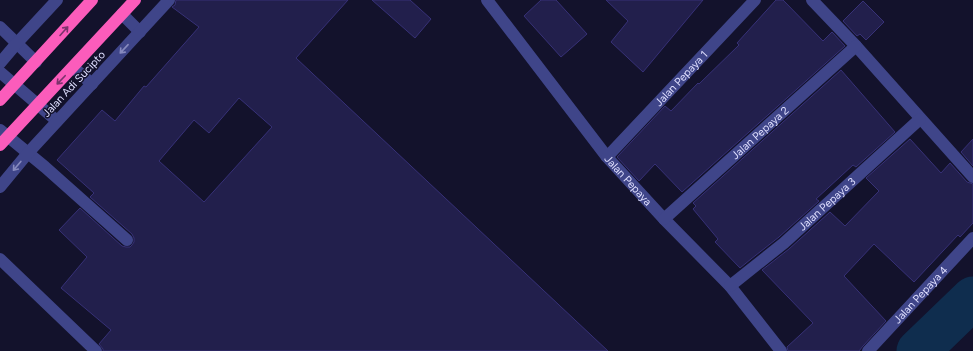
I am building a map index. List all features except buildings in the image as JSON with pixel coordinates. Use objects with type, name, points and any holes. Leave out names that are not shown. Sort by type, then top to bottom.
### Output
[{"type":"highway","points":[[0,100],[92,0]]},
{"type":"highway","name":"Jalan Adi Sucipto","points":[[2,137],[73,67],[135,0]]},
{"type":"street","points":[[0,63],[57,0]]},
{"type":"street","name":"Jalan Adi Sucipto","points":[[0,187],[28,153],[169,0]]},
{"type":"street","name":"Jalan Pepaya","points":[[487,0],[607,157],[664,219],[730,286],[781,351]]},
{"type":"street","name":"Jalan Pepaya 1","points":[[607,157],[755,0]]},
{"type":"street","points":[[812,0],[856,46],[973,177]]},
{"type":"street","points":[[122,14],[140,32]]},
{"type":"street","points":[[0,27],[36,62]]},
{"type":"street","name":"Jalan Pepaya 2","points":[[664,219],[856,46]]},
{"type":"street","points":[[73,67],[92,84]]},
{"type":"street","points":[[0,72],[57,122]]},
{"type":"street","name":"Jalan Pepaya 3","points":[[730,286],[784,243],[920,118]]},
{"type":"street","points":[[2,137],[28,153],[45,167],[127,240]]},
{"type":"street","name":"Jalan Pepaya 4","points":[[868,351],[973,238]]},
{"type":"street","points":[[0,259],[96,351]]},
{"type":"waterway","points":[[918,351],[973,298]]}]
